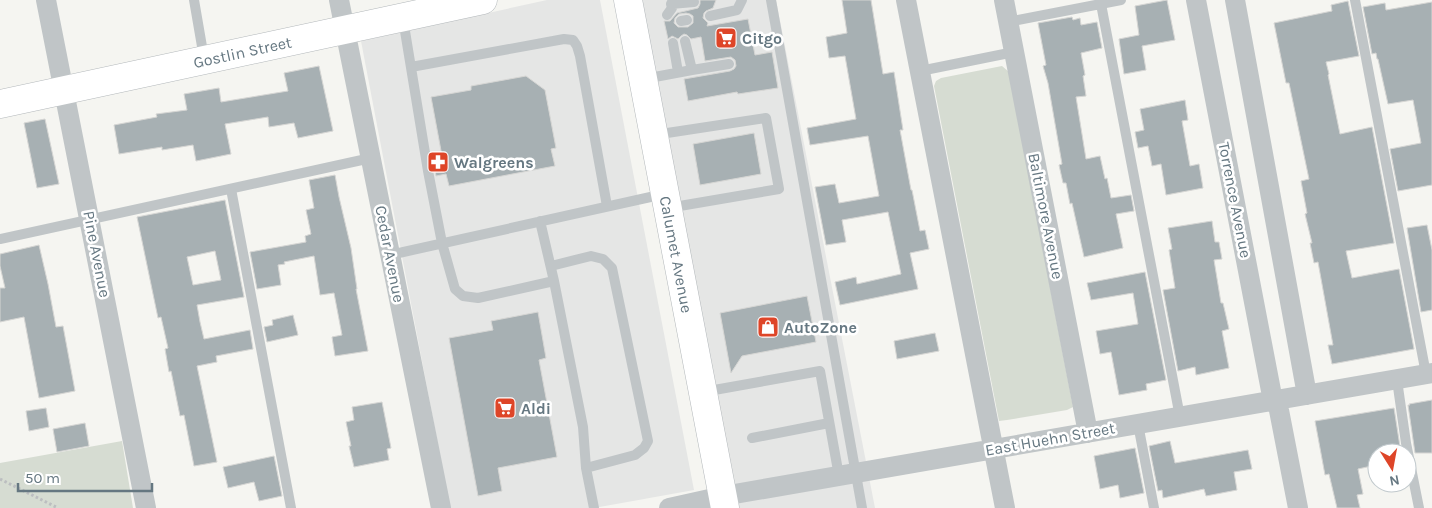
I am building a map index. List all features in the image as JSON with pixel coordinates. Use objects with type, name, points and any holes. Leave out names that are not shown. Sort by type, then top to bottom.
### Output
[{"type":"street","name":"Pine Avenue","points":[[46,0],[146,508]]},
{"type":"street","name":"Cedar Avenue","points":[[339,0],[441,508]]},
{"type":"street","name":"Gostlin Street","points":[[0,104],[483,0]]},
{"type":"street","name":"Calumet Avenue","points":[[628,0],[724,502]]},
{"type":"street","points":[[906,0],[1006,508]]},
{"type":"street","name":"Baltimore Avenue","points":[[1004,0],[1088,433]]},
{"type":"street","name":"Torrence Avenue","points":[[1196,0],[1298,508]]},
{"type":"street","points":[[1234,0],[1307,395]]},
{"type":"street","name":"East Huehn Street","points":[[669,508],[724,502],[848,475],[1429,374]]},
{"type":"lane","points":[[194,0],[205,60]]},
{"type":"lane","points":[[710,16],[737,10],[742,0]]},
{"type":"lane","points":[[771,0],[848,475]]},
{"type":"lane","points":[[1008,22],[1121,0]]},
{"type":"lane","points":[[1355,0],[1429,374]]},
{"type":"lane","points":[[676,12],[694,2]]},
{"type":"lane","points":[[1101,4],[1180,417]]},
{"type":"lane","points":[[403,17],[428,171],[442,243],[455,289],[463,296],[478,298],[554,281]]},
{"type":"lane","points":[[411,68],[564,39],[574,40],[578,46],[580,56],[607,206]]},
{"type":"lane","points":[[685,41],[692,70]]},
{"type":"lane","points":[[673,43],[678,72]]},
{"type":"lane","points":[[920,70],[1014,52]]},
{"type":"lane","points":[[643,79],[728,64]]},
{"type":"lane","points":[[390,255],[607,206],[779,189],[766,118],[653,135]]},
{"type":"lane","points":[[0,240],[371,158]]},
{"type":"lane","points":[[231,189],[291,508]]},
{"type":"lane","points":[[540,221],[551,266],[583,426],[586,468],[594,508]]},
{"type":"lane","points":[[551,266],[591,256],[603,259],[612,268],[648,441],[644,448],[635,454],[586,468]]},
{"type":"lane","points":[[703,392],[820,371],[829,423],[862,508]]},
{"type":"lane","points":[[1397,380],[1406,444],[1419,508]]},
{"type":"lane","points":[[752,438],[829,423]]},
{"type":"lane","points":[[1138,424],[1154,508]]},
{"type":"path","points":[[0,479],[58,508]]},
{"type":"shaded area","points":[[547,0],[600,0],[694,490],[594,508],[450,508],[361,41]]},
{"type":"shaded area","points":[[633,0],[776,0],[875,508],[730,508]]},
{"type":"shaded area","points":[[1002,66],[1009,72],[1073,407],[1067,410],[999,421],[934,86],[936,81],[941,78]]},
{"type":"shaded area","points":[[122,441],[133,508],[0,508],[0,463]]},
{"type":"building","points":[[700,0],[716,0],[713,8],[704,13],[703,18],[708,23],[707,26],[748,19],[755,55],[772,52],[778,88],[738,94],[737,92],[688,101],[684,79],[730,71],[736,66],[735,60],[731,57],[705,61],[701,37],[691,39],[684,34],[678,39],[672,36],[668,39],[664,21],[670,21],[677,13],[698,8]],"holes":[[[679,14],[690,14],[693,16],[693,23],[688,27],[678,27],[674,23],[675,18]]]},
{"type":"building","points":[[842,0],[871,0],[883,74],[894,72],[903,130],[900,130],[911,190],[920,231],[925,230],[929,249],[910,253],[918,289],[840,305],[835,282],[856,277],[857,284],[901,274],[888,212],[842,220],[846,242],[826,245],[815,187],[835,184],[839,203],[879,196],[868,136],[810,145],[807,128],[856,119],[845,56],[829,58],[826,37],[847,33]]},
{"type":"building","points":[[1167,0],[1175,40],[1142,46],[1146,70],[1124,74],[1119,39],[1139,35],[1135,6]]},
{"type":"building","points":[[1348,1],[1359,56],[1326,62],[1328,75],[1340,134],[1372,127],[1394,243],[1346,251],[1352,278],[1399,269],[1414,349],[1332,364],[1328,345],[1333,345],[1318,262],[1314,263],[1310,243],[1312,243],[1305,214],[1307,213],[1301,181],[1309,179],[1289,83],[1286,83],[1274,23],[1332,11],[1331,5]]},
{"type":"building","points":[[1432,2],[1432,185],[1398,191],[1390,149],[1421,143],[1413,100],[1388,104],[1378,59],[1376,53],[1372,54],[1363,7],[1385,3],[1386,10]]},
{"type":"building","points":[[1072,17],[1073,20],[1080,18],[1081,25],[1097,22],[1102,48],[1081,53],[1086,96],[1076,97],[1086,159],[1100,156],[1111,198],[1131,195],[1134,211],[1116,214],[1123,248],[1084,257],[1072,203],[1070,204],[1066,183],[1063,183],[1059,165],[1062,164],[1048,83],[1043,66],[1046,65],[1038,23]]},
{"type":"building","points":[[319,66],[333,131],[298,138],[294,123],[269,127],[268,117],[225,124],[231,154],[196,161],[193,145],[162,150],[162,147],[119,154],[114,125],[157,117],[156,114],[187,110],[184,94],[219,88],[221,102],[288,91],[284,73]]},
{"type":"building","name":"Walgreens","points":[[526,76],[545,90],[556,148],[551,149],[555,166],[449,186],[446,174],[436,176],[433,158],[442,156],[431,97],[471,90],[471,86]]},
{"type":"building","points":[[1185,100],[1188,120],[1182,121],[1190,166],[1199,164],[1203,188],[1166,195],[1161,164],[1152,166],[1148,146],[1138,148],[1135,132],[1144,130],[1140,109]]},
{"type":"building","points":[[45,119],[59,184],[37,188],[24,123]]},
{"type":"building","points":[[754,133],[761,174],[700,185],[693,144]]},
{"type":"building","points":[[335,175],[351,248],[356,289],[368,351],[335,356],[332,337],[342,335],[334,293],[320,295],[314,256],[278,265],[281,285],[257,289],[250,252],[306,242],[305,236],[311,234],[306,210],[314,208],[309,180]]},
{"type":"building","points":[[225,200],[244,297],[197,305],[200,322],[204,339],[250,330],[253,349],[216,356],[217,362],[197,366],[217,462],[194,466],[184,415],[180,416],[171,371],[169,372],[165,349],[168,348],[161,317],[158,318],[137,217]],"holes":[[[215,251],[221,280],[193,285],[187,257]]]},
{"type":"building","points":[[1212,221],[1215,242],[1219,242],[1222,259],[1214,260],[1221,303],[1223,303],[1229,329],[1222,331],[1229,368],[1196,375],[1195,367],[1178,371],[1163,290],[1175,288],[1169,250],[1172,249],[1168,228]]},
{"type":"building","points":[[1427,225],[1432,250],[1432,310],[1421,312],[1407,228]]},
{"type":"building","points":[[39,245],[56,327],[63,326],[75,391],[39,398],[24,317],[0,322],[0,288],[5,288],[0,266],[0,254]]},
{"type":"building","points":[[1145,272],[1166,380],[1146,384],[1147,390],[1119,395],[1111,352],[1100,354],[1096,331],[1138,324],[1133,293],[1091,300],[1087,283]]},
{"type":"building","name":"AutoZone","points":[[807,296],[816,342],[742,356],[731,373],[720,313]]},
{"type":"building","name":"Aldi","points":[[538,312],[546,358],[539,360],[557,457],[498,468],[502,491],[478,496],[449,338],[493,330],[491,321]]},
{"type":"building","points":[[293,315],[298,335],[267,342],[264,327],[273,325],[272,320]]},
{"type":"building","points":[[935,333],[939,351],[897,359],[894,341]]},
{"type":"building","points":[[1432,400],[1432,453],[1417,453],[1417,443],[1414,443],[1409,404]]},
{"type":"building","points":[[382,402],[391,448],[387,449],[389,460],[354,467],[346,422],[354,420],[352,407]]},
{"type":"building","points":[[46,408],[49,427],[29,431],[26,411]]},
{"type":"building","points":[[1394,408],[1399,443],[1367,443],[1367,467],[1358,469],[1363,494],[1357,495],[1360,508],[1337,508],[1329,474],[1325,475],[1315,421]]},
{"type":"building","points":[[85,423],[89,446],[57,452],[53,429]]},
{"type":"building","points":[[1170,441],[1175,463],[1248,450],[1252,469],[1234,472],[1237,490],[1206,496],[1204,489],[1163,498],[1162,490],[1158,491],[1149,446]]},
{"type":"building","points":[[1135,448],[1144,493],[1120,498],[1118,485],[1100,489],[1094,456]]},
{"type":"building","points":[[274,456],[282,496],[259,501],[254,482],[228,488],[223,467]]},
{"type":"place","name":"Citgo","points":[[726,38]]},
{"type":"place","name":"Walgreens","points":[[438,162]]},
{"type":"place","name":"AutoZone","points":[[768,327]]},
{"type":"place","name":"Aldi","points":[[505,408]]}]
